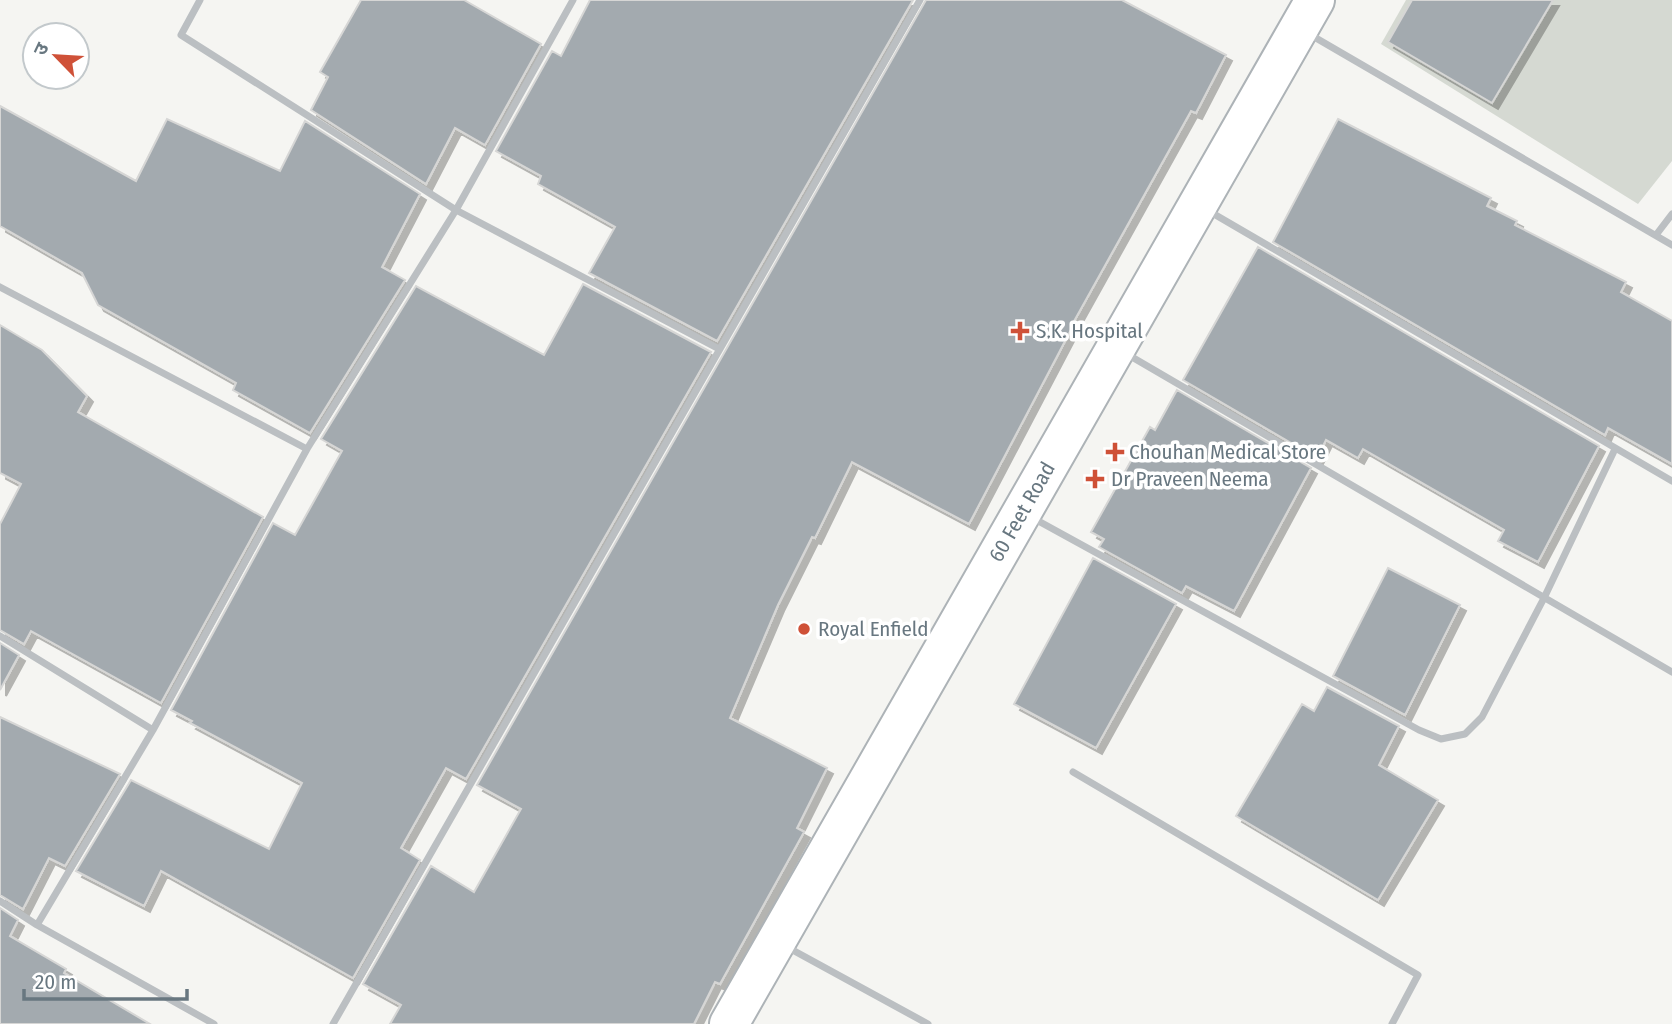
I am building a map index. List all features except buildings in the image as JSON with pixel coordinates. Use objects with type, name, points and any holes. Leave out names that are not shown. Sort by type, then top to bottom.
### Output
[{"type":"main road","name":"60 Feet Road","points":[[729,1024],[1307,14]]},
{"type":"street","points":[[200,0],[181,35],[456,210],[719,349]]},
{"type":"street","points":[[37,925],[153,730],[307,449],[456,210],[573,0]]},
{"type":"street","points":[[333,1024],[920,0]]},
{"type":"street","points":[[1307,14],[1672,245]]},
{"type":"street","points":[[1197,204],[1672,481]]},
{"type":"street","points":[[1656,235],[1672,214]]},
{"type":"street","points":[[0,287],[307,449]]},
{"type":"street","points":[[1115,347],[1672,672]]},
{"type":"street","points":[[1021,512],[1419,730],[1441,739],[1465,734],[1482,717],[1544,598],[1615,449]]},
{"type":"street","points":[[0,636],[153,730]]},
{"type":"street","points":[[1073,772],[1419,975],[1392,1024]]},
{"type":"street","points":[[0,901],[37,925],[214,1024]]},
{"type":"street","points":[[776,941],[928,1024]]},
{"type":"shaded area","points":[[1406,0],[1672,0],[1672,161],[1638,204],[1381,44]]},
{"type":"place","name":"S.K. Hospital","points":[[1020,331]]},
{"type":"place","name":"Chouhan Medical Store","points":[[1115,452]]},
{"type":"place","name":"Dr Praveen Neema","points":[[1095,479]]},
{"type":"place","name":"Royal Enfield","points":[[804,629]]}]
